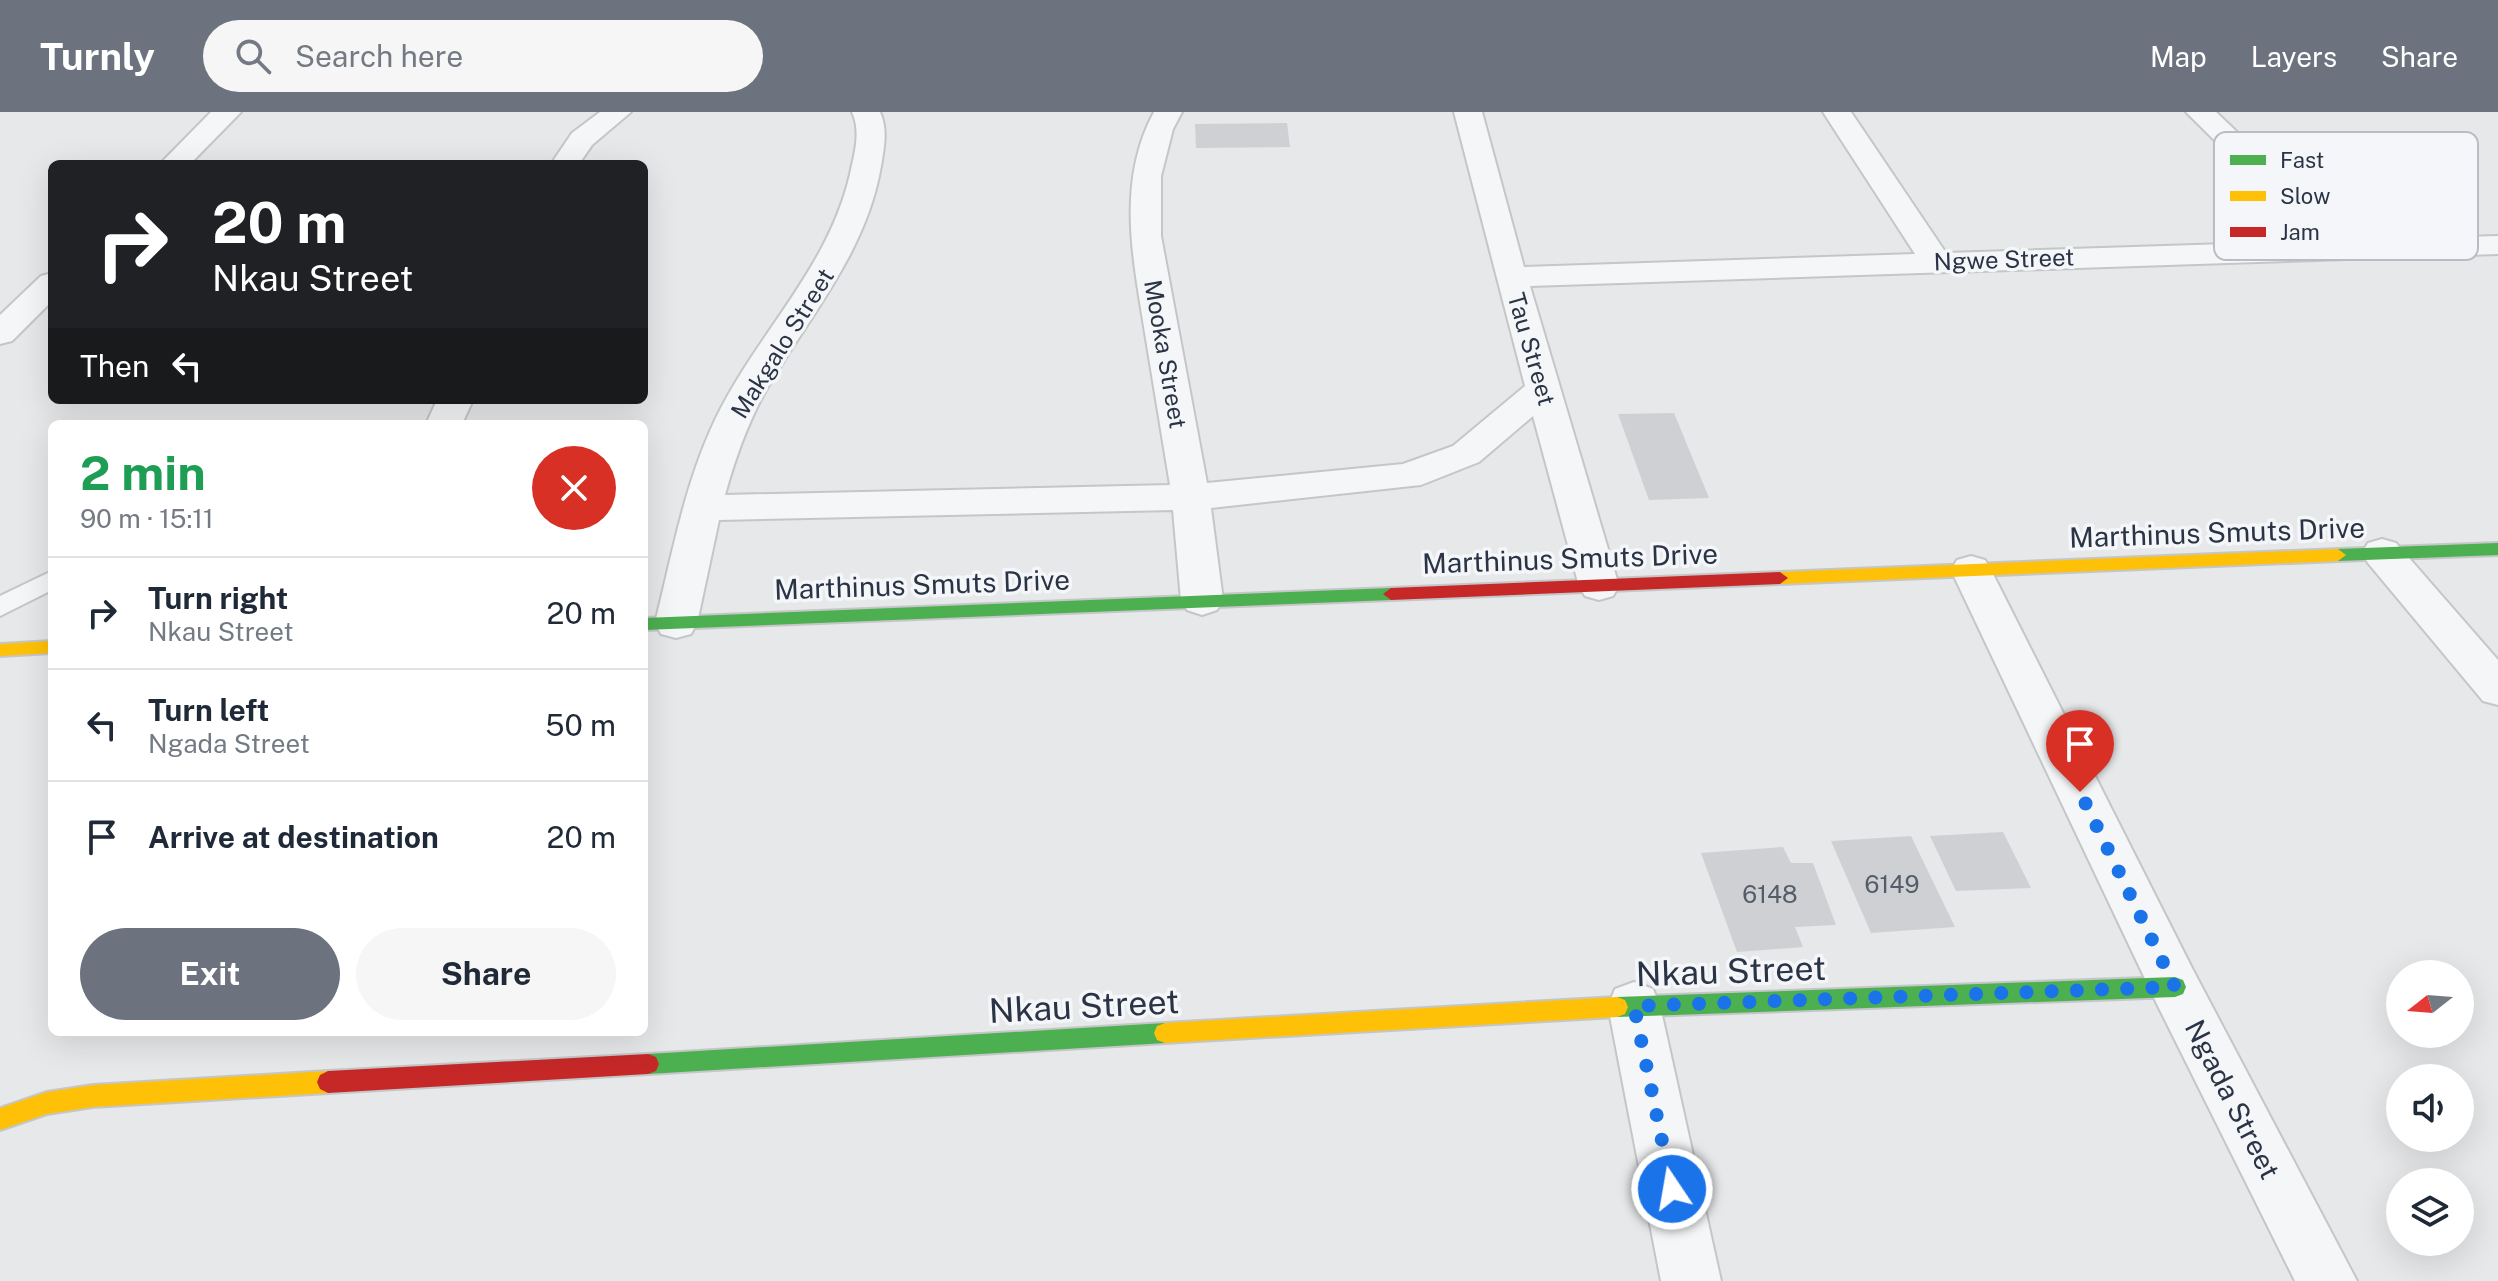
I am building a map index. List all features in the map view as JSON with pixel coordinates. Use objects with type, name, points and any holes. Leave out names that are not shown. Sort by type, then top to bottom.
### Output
[{"type":"street","points":[[178,160],[227,112]]},
{"type":"street","points":[[568,160],[582,139],[617,112]]},
{"type":"street","name":"Makgalo Street","points":[[660,623],[704,508],[728,431],[744,399],[828,271],[853,220],[867,171],[872,127],[866,112]]},
{"type":"street","name":"Mooka Street","points":[[1168,112],[1159,129],[1146,176],[1145,236],[1191,497],[1202,600]]},
{"type":"street","name":"Tau Street","points":[[1468,112],[1511,277],[1599,586]]},
{"type":"street","points":[[1837,112],[1935,261]]},
{"type":"street","points":[[2200,112],[2221,132]]},
{"type":"street","name":"Ngwe Street","points":[[2478,246],[2498,245]]},
{"type":"street","name":"Ngwe Street","points":[[1511,277],[2214,253]]},
{"type":"street","points":[[0,334],[48,287]]},
{"type":"street","points":[[704,508],[1191,497],[1408,476],[1466,454],[1543,389]]},
{"type":"street","name":"Marthinus Smuts Drive","points":[[660,623],[2498,549]]},
{"type":"street","points":[[2382,553],[2498,689]]},
{"type":"street","name":"Ngada Street","points":[[1971,570],[2175,987],[2327,1281]]},
{"type":"street","points":[[0,650],[48,647]]},
{"type":"street","name":"Nkau Street","points":[[0,1119],[47,1103],[93,1096],[1634,1006],[2175,987]]},
{"type":"street","points":[[1634,1006],[1691,1281]]},
{"type":"lane","points":[[0,607],[48,581]]},
{"type":"building","points":[[1287,123],[1290,147],[1196,148],[1195,124]]},
{"type":"building","points":[[1674,413],[1709,498],[1649,500],[1618,414]]},
{"type":"building","points":[[2003,832],[2031,888],[1956,891],[1930,836]]},
{"type":"building","points":[[1911,836],[1955,927],[1871,933],[1831,841]]},
{"type":"building","points":[[1783,847],[1791,863],[1813,863],[1836,925],[1795,927],[1803,947],[1737,952],[1701,853]]},
{"type":"traffic: fast","points":[[2338,555],[2498,549]]},
{"type":"traffic: fast","points":[[648,624],[1391,594]]},
{"type":"traffic: fast","points":[[1617,1007],[2175,987]]},
{"type":"traffic: fast","points":[[648,1064],[1165,1033]]},
{"type":"traffic: slow","points":[[1780,578],[2338,555]]},
{"type":"traffic: slow","points":[[0,650],[48,647]]},
{"type":"traffic: slow","points":[[1165,1033],[1617,1007]]},
{"type":"traffic: slow","points":[[0,1119],[47,1103],[93,1096],[328,1082]]},
{"type":"traffic: jam","points":[[1391,594],[1780,578]]},
{"type":"traffic: jam","points":[[328,1082],[648,1064]]},
{"type":"route","points":[[1672,1189],[1634,1006],[2175,987],[2080,792]]}]
